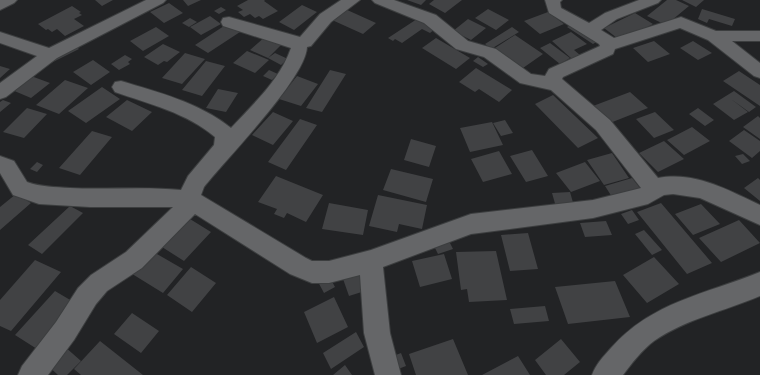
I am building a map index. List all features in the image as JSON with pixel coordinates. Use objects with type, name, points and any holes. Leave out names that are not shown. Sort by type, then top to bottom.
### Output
[{"type":"street","points":[[0,5],[9,0]]},
{"type":"street","points":[[0,92],[51,54],[158,0]]},
{"type":"street","points":[[229,22],[297,43],[305,42],[315,27],[333,11],[352,0]]},
{"type":"street","points":[[380,0],[430,19],[462,45],[490,53],[526,79],[556,85],[603,125],[655,190]]},
{"type":"street","points":[[554,0],[552,1],[554,10],[607,41],[608,46]]},
{"type":"street","points":[[590,30],[611,16],[653,0]]},
{"type":"street","points":[[556,85],[554,79],[555,73],[607,50],[608,46],[681,22],[714,36],[760,72]]},
{"type":"street","points":[[714,36],[760,36]]},
{"type":"street","points":[[0,37],[31,49],[51,54]]},
{"type":"street","points":[[31,375],[65,332],[86,296],[99,283],[134,260],[190,205],[191,192],[195,182],[277,86],[295,62],[299,48],[297,43]]},
{"type":"street","points":[[121,87],[188,112],[215,124],[225,134],[224,148]]},
{"type":"street","points":[[0,164],[7,167],[20,189],[39,195],[90,198],[159,196],[191,200],[298,266],[312,272],[329,272],[371,261],[471,224],[593,209],[648,195],[659,187],[673,185],[703,189],[760,215]]},
{"type":"street","points":[[371,261],[376,333],[383,364],[388,375]]},
{"type":"street","points":[[605,375],[643,333],[667,319],[695,306],[760,284]]},
{"type":"building","points":[[95,0],[113,0],[102,6]]},
{"type":"building","points":[[183,0],[201,0],[188,6]]},
{"type":"building","points":[[248,0],[265,0],[264,1],[278,11],[263,19],[259,16],[255,18],[250,14],[244,17],[238,12],[243,10],[237,6]]},
{"type":"building","points":[[407,0],[426,0],[421,5]]},
{"type":"building","points":[[434,0],[462,0],[445,13],[429,4]]},
{"type":"building","points":[[667,0],[676,0],[689,6],[666,25],[647,16]]},
{"type":"building","points":[[682,0],[704,0],[696,7]]},
{"type":"building","points":[[169,3],[183,13],[164,23],[150,12]]},
{"type":"building","points":[[302,5],[317,12],[294,30],[279,22]]},
{"type":"building","points":[[72,6],[81,12],[79,13],[82,15],[74,19],[84,26],[65,36],[57,29],[52,32],[48,29],[46,30],[38,24]]},
{"type":"building","points":[[221,7],[226,10],[219,14],[214,11]]},
{"type":"building","points":[[345,9],[376,23],[363,34],[332,20]]},
{"type":"building","points":[[488,9],[509,20],[496,30],[475,18]]},
{"type":"building","points":[[702,9],[735,19],[732,26],[709,19],[707,23],[698,19]]},
{"type":"building","points":[[548,12],[564,24],[540,34],[524,21]]},
{"type":"building","points":[[635,13],[653,24],[621,41],[604,28]]},
{"type":"building","points":[[210,16],[221,24],[201,35],[190,27]]},
{"type":"building","points":[[190,18],[197,22],[189,27],[182,23]]},
{"type":"building","points":[[417,19],[435,29],[430,33],[422,29],[402,43],[395,39],[393,41],[388,38]]},
{"type":"building","points":[[468,19],[486,28],[471,40],[453,31]]},
{"type":"building","points":[[574,23],[600,40],[593,44],[567,27]]},
{"type":"building","points":[[227,24],[240,32],[208,53],[195,45]]},
{"type":"building","points":[[156,27],[169,36],[143,51],[130,41]]},
{"type":"building","points":[[512,27],[519,32],[491,49],[485,44]]},
{"type":"building","points":[[571,32],[587,44],[574,50],[580,55],[572,59],[552,41]]},
{"type":"building","points":[[515,35],[543,54],[523,68],[495,48]]},
{"type":"building","points":[[266,36],[283,43],[268,58],[250,50]]},
{"type":"building","points":[[436,38],[470,58],[456,69],[422,48]]},
{"type":"building","points":[[654,41],[670,54],[648,62],[633,48]]},
{"type":"building","points":[[693,41],[712,53],[698,60],[680,48]]},
{"type":"building","points":[[550,43],[570,58],[560,64],[540,48]]},
{"type":"building","points":[[163,44],[180,52],[167,62],[164,61],[158,65],[144,57]]},
{"type":"building","points":[[76,46],[79,49],[47,65],[44,61]]},
{"type":"building","points":[[247,51],[269,60],[255,73],[233,63]]},
{"type":"building","points":[[185,53],[205,59],[182,84],[162,78]]},
{"type":"building","points":[[275,53],[288,59],[281,65],[268,58]]},
{"type":"building","points":[[125,55],[132,59],[128,62],[130,64],[119,70],[111,64]]},
{"type":"building","points":[[478,57],[488,64],[483,67],[473,61]]},
{"type":"building","points":[[93,60],[110,72],[91,85],[73,72]]},
{"type":"building","points":[[206,61],[225,66],[202,96],[182,90]]},
{"type":"building","points":[[0,66],[10,69],[0,78]]},
{"type":"building","points":[[476,68],[512,90],[499,102],[479,89],[475,92],[459,82]]},
{"type":"building","points":[[269,70],[278,74],[272,80],[263,76]]},
{"type":"building","points":[[330,70],[346,74],[322,112],[306,108]]},
{"type":"building","points":[[739,71],[760,85],[760,106],[723,81]]},
{"type":"building","points":[[31,76],[50,83],[31,98],[12,90]]},
{"type":"building","points":[[297,76],[318,84],[301,106],[279,99]]},
{"type":"building","points":[[65,80],[88,88],[59,114],[36,105]]},
{"type":"building","points":[[102,87],[120,99],[86,123],[68,111]]},
{"type":"building","points":[[218,89],[238,93],[226,112],[206,108]]},
{"type":"building","points":[[734,91],[756,107],[749,112],[731,99],[748,112],[734,120],[713,104]]},
{"type":"building","points":[[630,92],[648,108],[610,123],[593,106]]},
{"type":"building","points":[[553,95],[598,138],[578,148],[535,104]]},
{"type":"building","points":[[3,100],[11,103],[0,112],[0,102]]},
{"type":"building","points":[[127,100],[152,112],[132,131],[106,117]]},
{"type":"building","points":[[27,108],[47,114],[24,138],[3,132]]},
{"type":"building","points":[[698,108],[714,120],[705,126],[689,114]]},
{"type":"building","points":[[273,112],[293,121],[273,145],[252,135]]},
{"type":"building","points":[[655,112],[674,130],[654,138],[636,119]]},
{"type":"building","points":[[758,116],[760,118],[760,139],[743,127]]},
{"type":"building","points":[[300,119],[317,125],[286,170],[268,162]]},
{"type":"building","points":[[505,120],[513,133],[501,136],[493,123]]},
{"type":"building","points":[[492,122],[503,145],[470,152],[460,128]]},
{"type":"building","points":[[692,127],[710,141],[684,155],[667,140]]},
{"type":"building","points":[[744,130],[760,141],[760,151],[752,158],[729,141]]},
{"type":"building","points":[[92,131],[112,137],[80,175],[59,168]]},
{"type":"building","points":[[411,139],[436,146],[429,167],[404,160]]},
{"type":"building","points":[[664,141],[684,159],[658,172],[639,153]]},
{"type":"building","points":[[532,150],[548,176],[526,182],[510,156]]},
{"type":"building","points":[[499,151],[512,174],[483,182],[471,159]]},
{"type":"building","points":[[612,153],[629,178],[604,185],[587,160]]},
{"type":"building","points":[[743,154],[750,161],[742,164],[735,156]]},
{"type":"building","points":[[37,162],[43,165],[37,172],[30,169]]},
{"type":"building","points":[[585,162],[600,181],[571,192],[556,173]]},
{"type":"building","points":[[391,169],[433,179],[426,202],[383,190]]},
{"type":"building","points":[[276,176],[323,195],[306,222],[287,213],[284,218],[274,214],[277,209],[258,202]]},
{"type":"building","points":[[632,178],[640,188],[612,197],[605,186]]},
{"type":"building","points":[[758,178],[760,180],[760,201],[744,188]]},
{"type":"building","points":[[570,192],[574,206],[556,207],[552,193]]},
{"type":"building","points":[[16,194],[31,203],[0,230],[0,207]]},
{"type":"building","points":[[378,195],[427,205],[422,229],[399,224],[397,232],[369,226]]},
{"type":"building","points":[[329,203],[368,210],[363,235],[322,229]]},
{"type":"building","points":[[661,203],[712,263],[687,274],[637,212]]},
{"type":"building","points":[[701,204],[720,224],[693,235],[675,214]]},
{"type":"building","points":[[70,206],[83,213],[42,254],[28,245]]},
{"type":"building","points":[[632,210],[639,220],[628,224],[621,214]]},
{"type":"building","points":[[190,219],[211,232],[184,261],[162,247]]},
{"type":"building","points":[[739,220],[760,243],[721,262],[699,238]]},
{"type":"building","points":[[606,221],[612,235],[585,237],[580,223]]},
{"type":"building","points":[[644,230],[662,250],[652,255],[635,234]]},
{"type":"building","points":[[528,233],[538,269],[510,271],[501,235]]},
{"type":"building","points":[[449,241],[453,249],[438,254],[434,246]]},
{"type":"building","points":[[150,250],[183,269],[163,293],[129,272]]},
{"type":"building","points":[[496,251],[507,300],[469,302],[467,289],[461,290],[456,252]]},
{"type":"building","points":[[444,254],[452,279],[420,287],[412,261]]},
{"type":"building","points":[[654,257],[679,284],[647,303],[623,275]]},
{"type":"building","points":[[35,260],[61,272],[11,331],[0,326],[0,300]]},
{"type":"building","points":[[191,267],[216,283],[192,312],[167,295]]},
{"type":"building","points":[[361,269],[368,290],[349,296],[342,276]]},
{"type":"building","points":[[328,274],[335,287],[324,293],[317,280]]},
{"type":"building","points":[[615,281],[630,317],[568,324],[555,287]]},
{"type":"building","points":[[55,291],[77,304],[37,349],[15,335]]},
{"type":"building","points":[[334,297],[348,327],[317,343],[304,312]]},
{"type":"building","points":[[545,306],[549,321],[514,324],[510,309]]},
{"type":"building","points":[[132,313],[159,331],[141,353],[114,334]]},
{"type":"building","points":[[356,332],[364,347],[331,369],[323,353]]},
{"type":"building","points":[[453,339],[468,375],[416,375],[409,354]]},
{"type":"building","points":[[561,339],[580,362],[564,375],[546,375],[535,360]]},
{"type":"building","points":[[100,341],[143,375],[81,375],[74,369]]},
{"type":"building","points":[[64,346],[81,361],[67,375],[58,375],[46,364]]},
{"type":"building","points":[[401,353],[406,366],[393,371],[388,358]]},
{"type":"building","points":[[518,356],[530,375],[482,375]]},
{"type":"building","points":[[345,365],[352,375],[333,375]]}]
